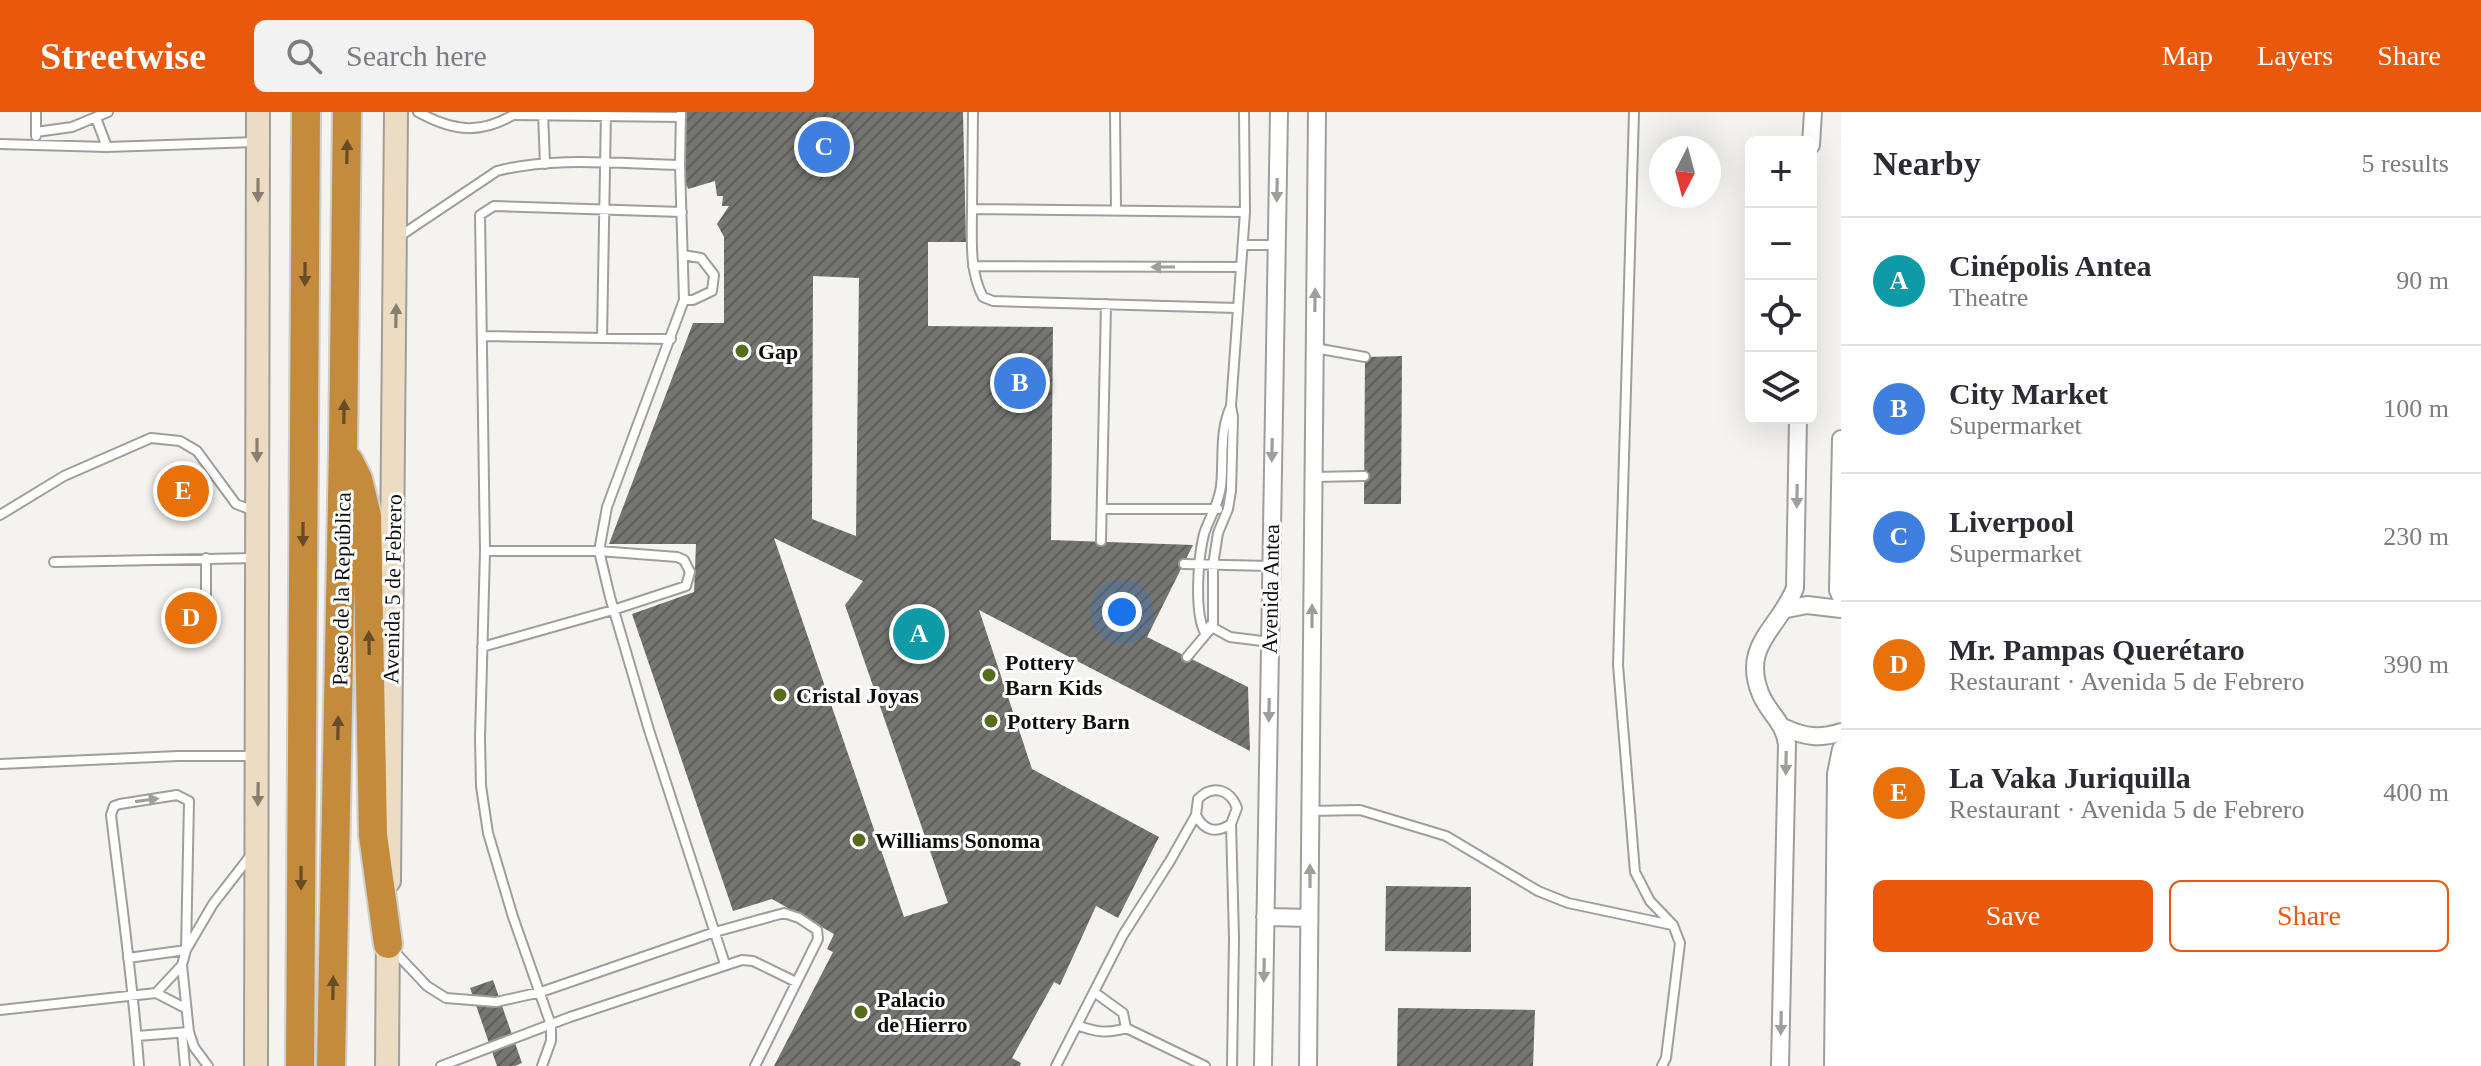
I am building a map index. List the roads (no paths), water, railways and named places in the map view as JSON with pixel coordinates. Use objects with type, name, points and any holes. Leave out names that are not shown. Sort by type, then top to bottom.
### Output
[{"type":"highway","name":"Paseo de la República","points":[[300,1066],[306,112]]},
{"type":"highway","name":"Paseo de la República","points":[[331,1066],[347,112]]},
{"type":"highway","points":[[343,449],[358,479],[367,516],[373,835],[388,944]]},
{"type":"main road","points":[[256,1066],[258,112]]},
{"type":"main road","name":"Avenida 5 de Febrero","points":[[387,1066],[396,112]]},
{"type":"street","name":"Avenida Antea","points":[[1263,1066],[1279,112]]},
{"type":"street","name":"Avenida Antea","points":[[1308,1066],[1317,112]]},
{"type":"street","points":[[1812,136],[1813,112]]},
{"type":"street","points":[[1798,424],[1795,588],[1787,609],[1759,644],[1755,670],[1761,695],[1785,728],[1805,736],[1826,737],[1841,732]]},
{"type":"street","points":[[1841,439],[1838,590],[1841,597]]},
{"type":"street","points":[[1787,609],[1807,605],[1841,609]]},
{"type":"street","points":[[1780,1066],[1785,728]]},
{"type":"street","points":[[1833,1066],[1836,774],[1841,749]]},
{"type":"street","points":[[1265,917],[1309,918]]},
{"type":"lane","points":[[36,112],[36,145]]},
{"type":"lane","points":[[36,132],[72,127],[108,112]]},
{"type":"lane","points":[[418,112],[443,124],[475,130],[517,114],[681,115],[684,300],[607,507],[599,551],[613,610],[725,964]]},
{"type":"lane","points":[[973,112],[973,266],[983,297],[993,301],[1237,308]]},
{"type":"lane","points":[[1115,112],[1116,211]]},
{"type":"lane","points":[[1213,626],[1213,565],[1218,533],[1228,509],[1231,406],[1245,212],[1244,112]]},
{"type":"lane","points":[[1634,112],[1618,665],[1635,872],[1650,901],[1673,925],[1680,943],[1666,1058],[1662,1066]]},
{"type":"lane","points":[[543,114],[545,164]]},
{"type":"lane","points":[[602,338],[606,114]]},
{"type":"lane","points":[[96,118],[107,147]]},
{"type":"lane","points":[[0,144],[107,147],[258,142]]},
{"type":"lane","points":[[397,238],[483,178],[516,166],[606,163],[680,165]]},
{"type":"lane","points":[[542,1066],[551,1041],[551,1025],[513,917],[488,833],[480,767],[485,551],[480,215],[494,206],[682,212]]},
{"type":"lane","points":[[972,209],[1245,212]]},
{"type":"lane","points":[[1243,245],[1277,245]]},
{"type":"lane","points":[[683,255],[701,258],[714,275],[712,291],[693,300],[684,300]]},
{"type":"lane","points":[[973,266],[1241,267]]},
{"type":"lane","points":[[1101,541],[1106,304]]},
{"type":"lane","points":[[483,336],[671,339]]},
{"type":"lane","points":[[1314,348],[1365,357]]},
{"type":"lane","points":[[1187,657],[1203,629],[1200,565],[1205,532],[1221,489],[1223,430],[1231,406]]},
{"type":"lane","points":[[0,515],[64,476],[151,438],[180,441],[197,451],[236,504],[257,512]]},
{"type":"lane","points":[[1313,477],[1364,476]]},
{"type":"lane","points":[[1102,509],[1228,509]]},
{"type":"lane","points":[[482,647],[613,610],[686,586],[690,580],[689,566],[677,557],[599,551],[485,551]]},
{"type":"lane","points":[[206,558],[206,618]]},
{"type":"lane","points":[[54,562],[257,558]]},
{"type":"lane","points":[[1184,564],[1270,566]]},
{"type":"lane","points":[[1203,629],[1213,626],[1230,637],[1270,642]]},
{"type":"lane","points":[[0,764],[178,756],[258,756]]},
{"type":"lane","points":[[1056,1066],[1123,935],[1196,815],[1198,799],[1212,789],[1228,793],[1237,808],[1231,824],[1234,938],[1232,1066]]},
{"type":"lane","points":[[139,1066],[134,996],[111,815],[114,806],[177,795],[189,801],[186,950],[182,965],[185,1066]]},
{"type":"lane","points":[[1310,811],[1360,810],[1446,836],[1538,891],[1568,903],[1673,925]]},
{"type":"lane","points":[[1196,815],[1207,829],[1215,831],[1231,824]]},
{"type":"lane","points":[[186,950],[213,904],[257,849]]},
{"type":"lane","points":[[388,944],[427,986],[446,998],[496,1002],[541,992],[715,932],[784,913],[810,924],[817,930],[818,939],[755,1066]]},
{"type":"lane","points":[[128,958],[186,950]]},
{"type":"lane","points":[[441,1066],[725,964],[753,961],[796,982]]},
{"type":"lane","points":[[156,993],[182,965]]},
{"type":"lane","points":[[1094,992],[1123,1013],[1126,1028]]},
{"type":"lane","points":[[0,1010],[156,993],[185,1008]]},
{"type":"lane","points":[[1077,1025],[1096,1033],[1126,1028],[1205,1066]]},
{"type":"lane","points":[[137,1036],[185,1033]]},
{"type":"lane","points":[[185,1033],[208,1066]]},
{"type":"place","name":"Liverpool","points":[[824,147]]},
{"type":"place","name":"Gap","points":[[742,351]]},
{"type":"place","name":"City Market","points":[[1020,383]]},
{"type":"place","name":"La Vaka Juriquilla","points":[[183,491]]},
{"type":"place","name":"Mr. Pampas Querétaro","points":[[191,618]]},
{"type":"place","name":"Cinépolis Antea","points":[[919,634]]},
{"type":"place","name":"Pottery Barn Kids","points":[[989,675]]},
{"type":"place","name":"Cristal Joyas","points":[[780,695]]},
{"type":"place","name":"Pottery Barn","points":[[991,721]]},
{"type":"place","name":"Williams Sonoma","points":[[859,840]]},
{"type":"place","name":"Palacio de Hierro","points":[[861,1012]]}]
